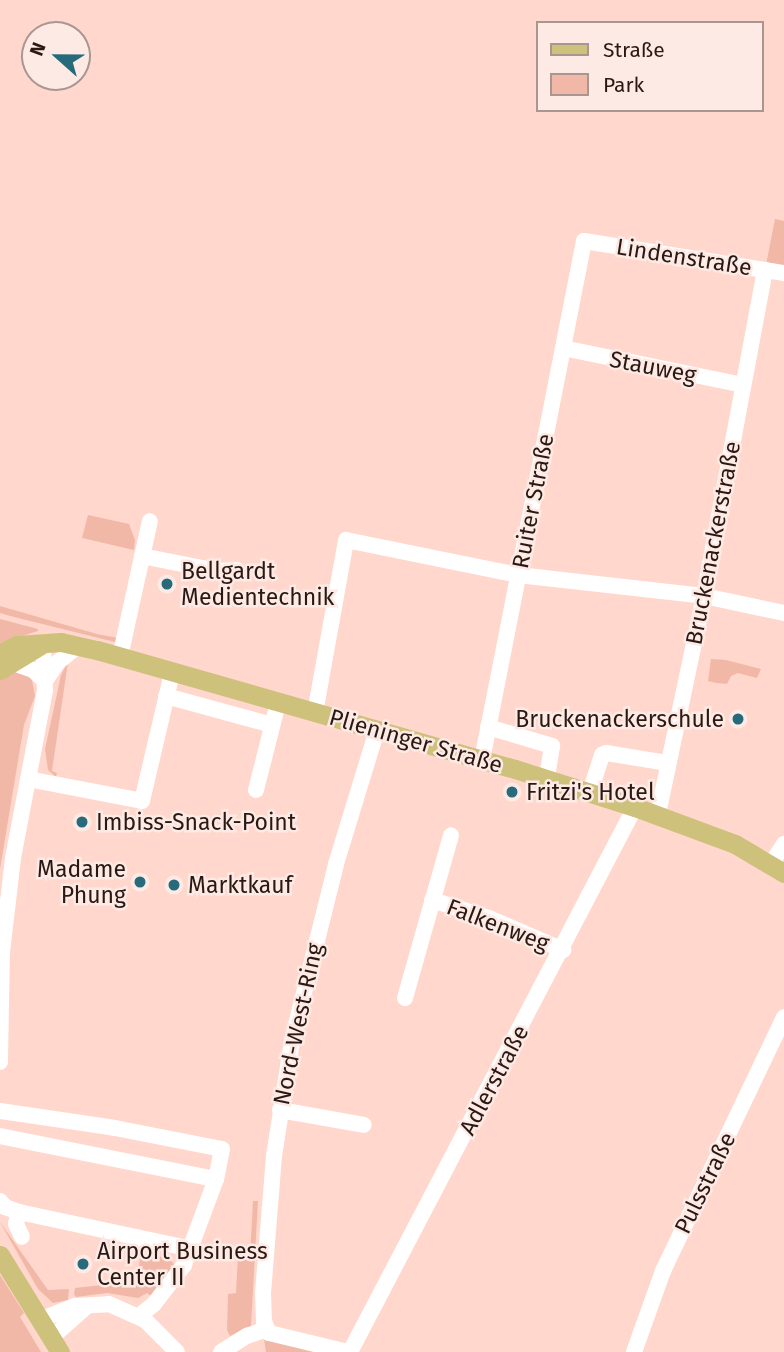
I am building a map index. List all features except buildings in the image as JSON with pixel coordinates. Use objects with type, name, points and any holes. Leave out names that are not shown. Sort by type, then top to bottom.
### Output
[{"type":"main road","name":"Plieninger Straße","points":[[43,643],[79,645],[547,778],[657,814],[735,844],[778,869]]},
{"type":"main road","points":[[4,662],[43,643]]},
{"type":"main road","points":[[0,1255],[55,1345]]},
{"type":"street","name":"Lindenstraße","points":[[584,242],[784,273]]},
{"type":"street","name":"Ruiter Straße","points":[[482,760],[584,242]]},
{"type":"street","name":"Bruckenackerstraße","points":[[657,814],[704,596],[765,270]]},
{"type":"street","name":"Stauweg","points":[[563,348],[743,384]]},
{"type":"street","points":[[120,657],[150,521]]},
{"type":"street","points":[[315,713],[346,540],[518,575],[704,596],[784,612]]},
{"type":"street","points":[[142,556],[217,571],[237,570]]},
{"type":"street","points":[[0,1062],[2,952],[10,877],[45,681],[43,643]]},
{"type":"street","points":[[45,681],[58,662],[79,645]]},
{"type":"street","points":[[4,662],[33,670],[45,681]]},
{"type":"street","points":[[28,779],[142,801],[172,673]]},
{"type":"street","points":[[166,696],[272,725]]},
{"type":"street","points":[[256,790],[278,703]]},
{"type":"street","points":[[488,726],[552,746],[547,778]]},
{"type":"street","name":"Nord-West-Ring","points":[[266,1328],[265,1269],[280,1110],[295,1028],[324,906],[377,730]]},
{"type":"street","points":[[590,792],[606,753],[668,764]]},
{"type":"street","name":"Adlerstraße","points":[[349,1352],[635,807]]},
{"type":"street","name":"Falkenweg","points":[[405,998],[451,835]]},
{"type":"street","points":[[778,869],[784,845]]},
{"type":"street","name":"Falkenweg","points":[[432,900],[489,918],[562,950]]},
{"type":"street","name":"Pulsstraße","points":[[634,1352],[668,1260],[784,1017]]},
{"type":"street","points":[[280,1110],[364,1125]]},
{"type":"street","points":[[0,1111],[115,1128],[222,1149],[216,1180],[191,1249],[175,1279],[139,1316]]},
{"type":"street","points":[[0,1136],[216,1180]]},
{"type":"street","points":[[0,1202],[19,1212],[191,1249]]},
{"type":"street","points":[[19,1212],[16,1224],[22,1237]]},
{"type":"street","points":[[40,1320],[75,1306],[109,1304],[139,1316],[177,1352]]},
{"type":"street","points":[[55,1345],[86,1307]]},
{"type":"street","points":[[221,1352],[266,1328],[274,1335],[349,1352]]},
{"type":"green space","points":[[775,219],[784,221],[784,272],[765,270]]},
{"type":"green space","points":[[88,515],[129,524],[135,540],[134,550],[82,538]]},
{"type":"green space","points":[[0,606],[118,638],[115,642],[14,617],[0,613]]},
{"type":"green space","points":[[0,619],[38,629],[38,631],[0,643]]},
{"type":"green space","points":[[711,659],[761,669],[757,678],[738,673],[731,676],[727,684],[716,683],[708,681]]},
{"type":"green space","points":[[68,662],[52,771],[57,773],[56,777],[48,770],[45,749],[61,675]]},
{"type":"green space","points":[[13,670],[31,675],[35,696],[24,725],[0,869],[0,677]]},
{"type":"green space","points":[[253,1201],[258,1201],[251,1326],[230,1336],[227,1330],[228,1294],[236,1293],[238,1255],[250,1255]]},
{"type":"green space","points":[[0,1222],[48,1290],[69,1289],[68,1300],[53,1303],[38,1289]]},
{"type":"green space","points":[[147,1253],[169,1259],[174,1264],[151,1296],[147,1293],[138,1298],[107,1293],[76,1297],[74,1294],[75,1288],[138,1281],[140,1257],[146,1258]]},
{"type":"green space","points":[[0,1275],[24,1313],[20,1317],[41,1352],[0,1352]]},
{"type":"green space","points":[[264,1339],[331,1352],[266,1352]]},
{"type":"place","name":"Bellgardt Medientechnik","points":[[167,584]]},
{"type":"place","name":"Bruckenackerschule","points":[[738,719]]},
{"type":"place","name":"Fritzi's Hotel","points":[[512,792]]},
{"type":"place","name":"Imbiss-Snack-Point","points":[[82,822]]},
{"type":"place","name":"Madame Phung","points":[[140,882]]},
{"type":"place","name":"Marktkauf","points":[[174,885]]},
{"type":"place","name":"Airport Business Center II","points":[[83,1264]]}]
